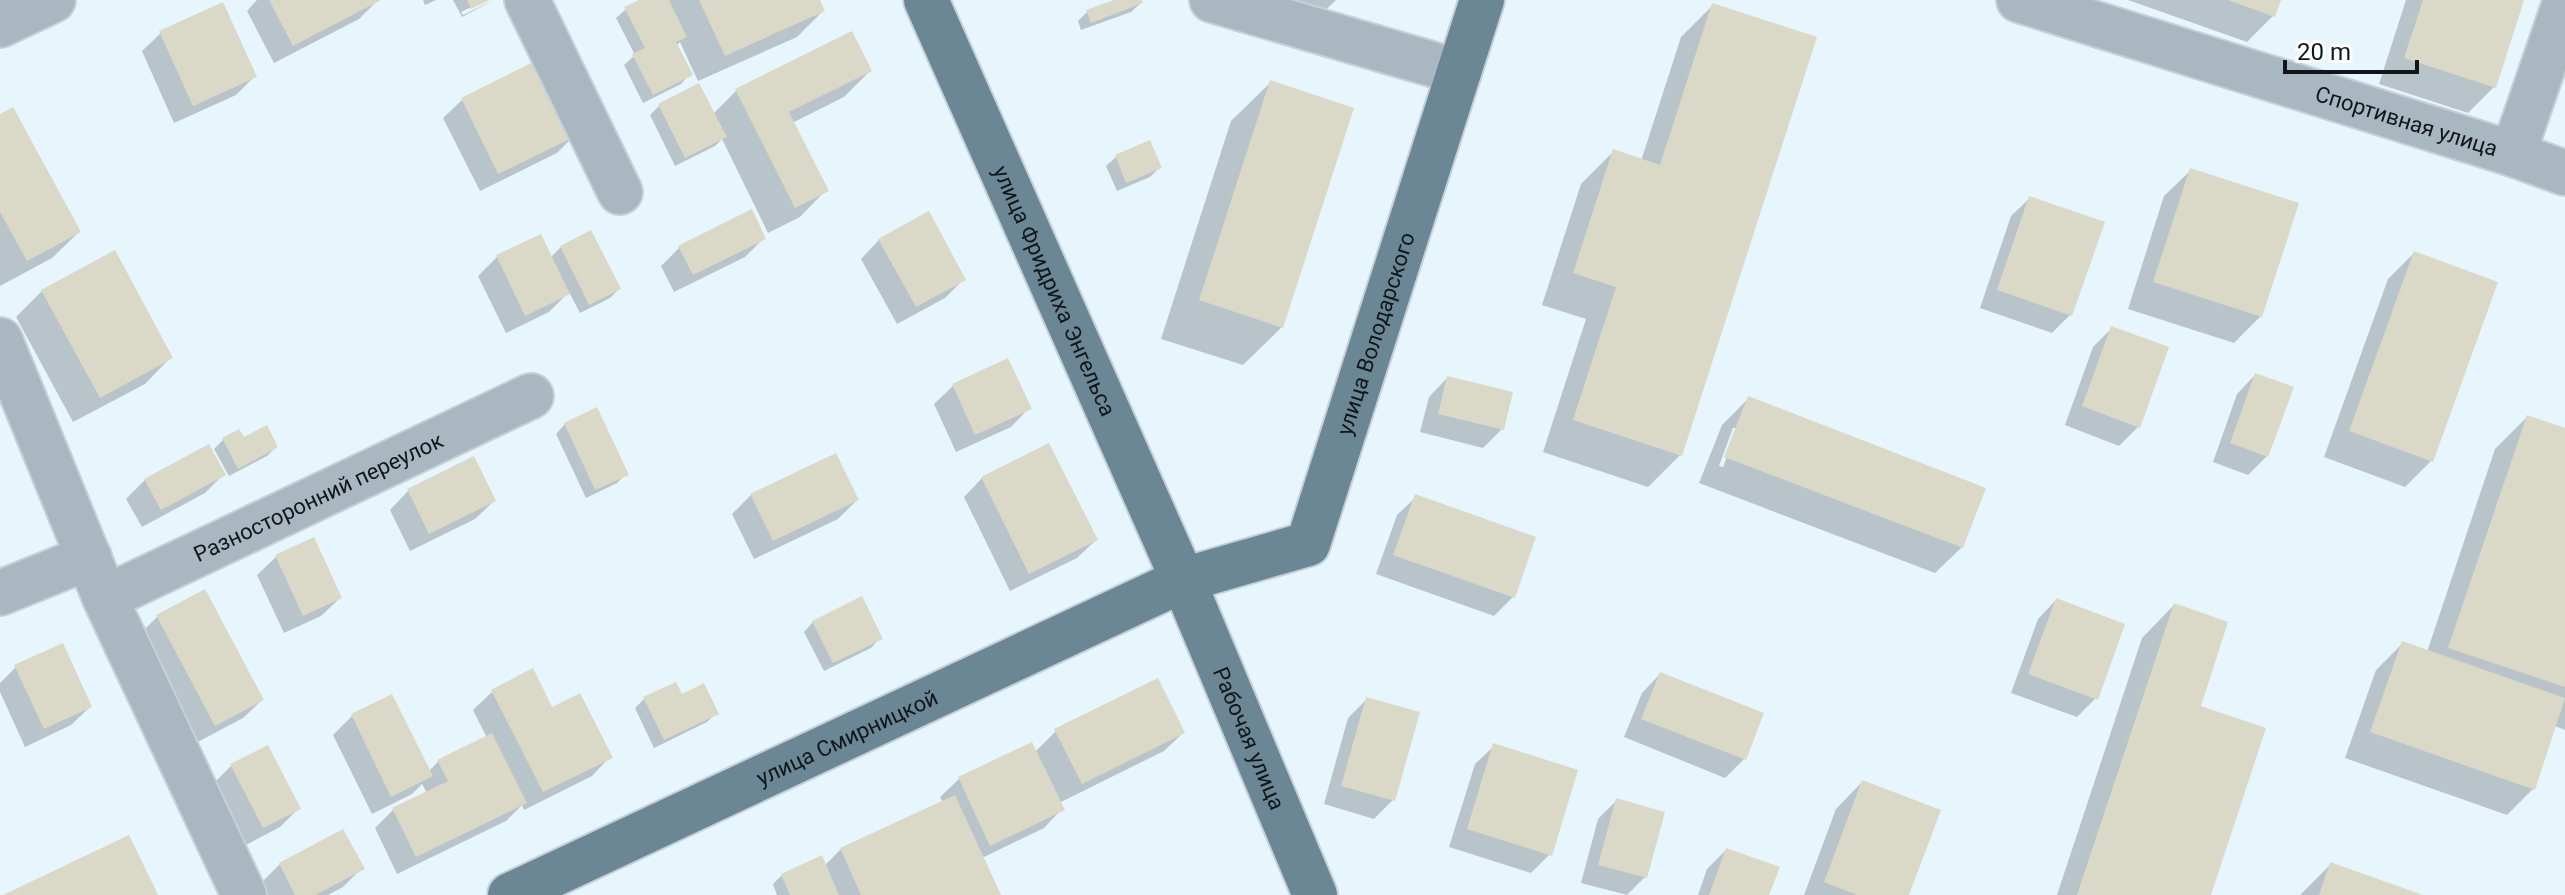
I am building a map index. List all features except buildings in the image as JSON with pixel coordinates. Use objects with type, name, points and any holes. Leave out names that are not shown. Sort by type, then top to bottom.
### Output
[{"type":"main road","name":"улица Фридриха Энгельса","points":[[926,0],[1183,580]]},
{"type":"main road","name":"улица Володарского","points":[[1183,580],[1308,544],[1482,0]]},
{"type":"main road","name":"улица Смирницкой","points":[[510,895],[1183,580]]},
{"type":"main road","name":"Рабочая улица","points":[[1183,580],[1315,895]]},
{"type":"street","points":[[0,25],[53,0]]},
{"type":"street","points":[[527,0],[620,192]]},
{"type":"street","points":[[1212,0],[1459,72]]},
{"type":"street","name":"Спортивная улица","points":[[2019,0],[2513,154],[2565,173]]},
{"type":"street","points":[[2513,154],[2565,3]]},
{"type":"street","points":[[0,340],[105,598],[244,895]]},
{"type":"street","name":"Разносторонний переулок","points":[[105,598],[531,396]]},
{"type":"street","points":[[0,593],[89,557]]}]
